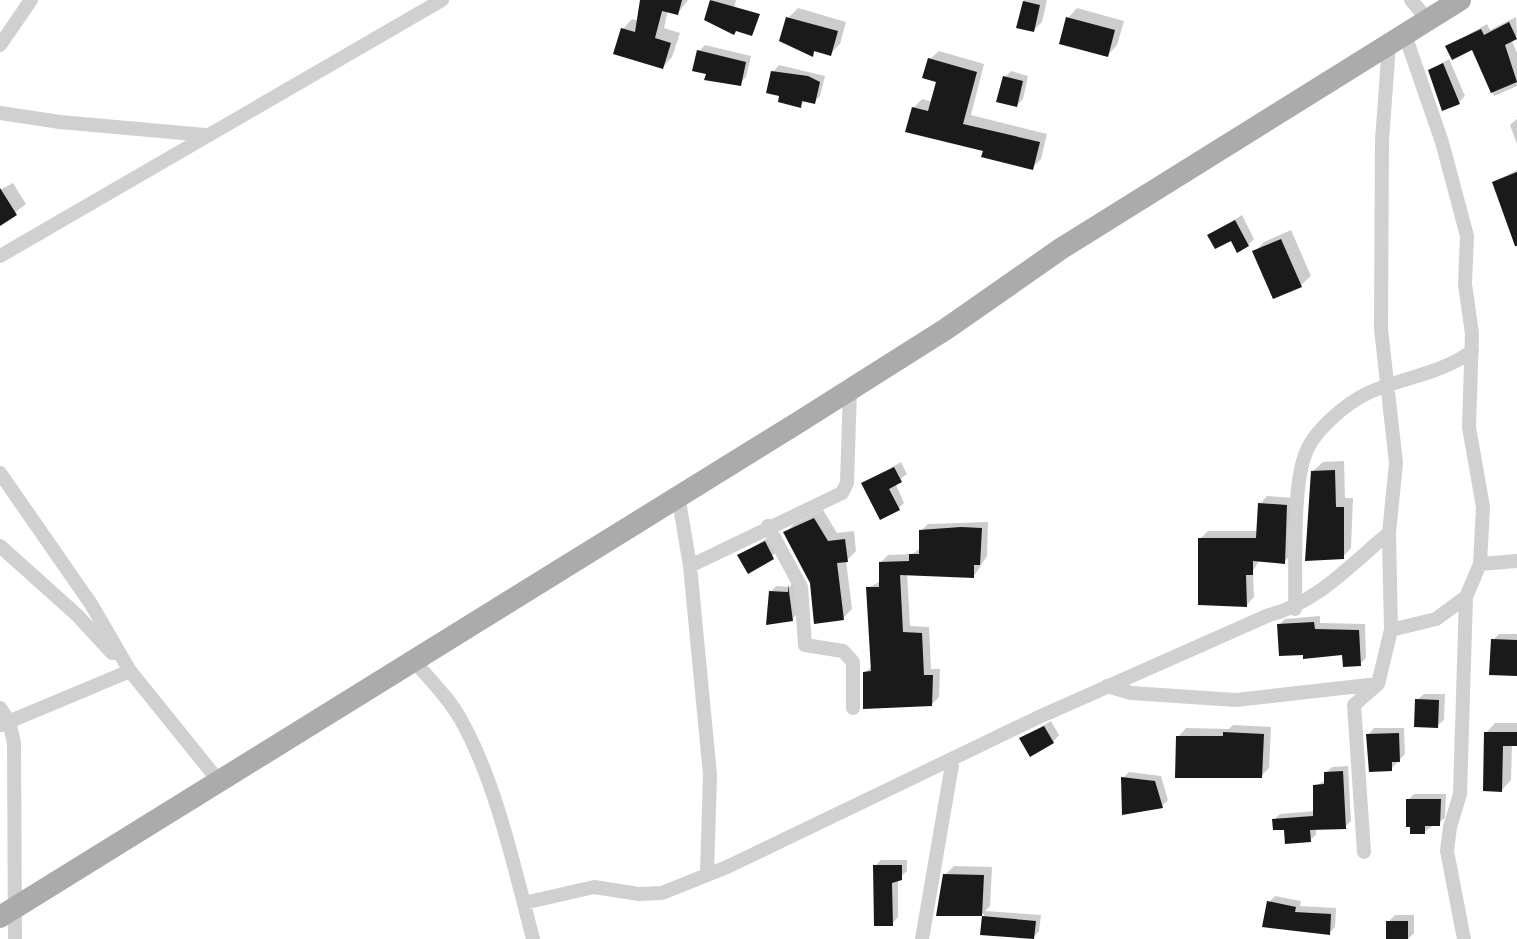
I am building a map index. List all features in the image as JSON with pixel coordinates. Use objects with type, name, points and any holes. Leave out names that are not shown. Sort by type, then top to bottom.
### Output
[{"type":"main road","points":[[8,912],[218,780],[415,662],[946,329],[1062,248],[1460,0]]},
{"type":"street","points":[[0,45],[31,0]]},
{"type":"street","points":[[0,256],[442,0]]},
{"type":"street","points":[[1411,0],[1428,20]]},
{"type":"street","points":[[1397,40],[1442,142],[1463,217],[1472,351],[1469,427],[1481,491],[1480,564],[1466,597],[1460,794],[1447,851],[1458,891],[1464,939]]},
{"type":"street","points":[[1364,852],[1354,705],[1378,684],[1391,630],[1389,533],[1396,463],[1381,329],[1381,231],[1397,40]]},
{"type":"street","points":[[0,113],[60,122],[205,135]]},
{"type":"street","points":[[1295,609],[1298,496],[1305,453],[1330,422],[1351,404],[1386,387],[1441,369],[1472,351]]},
{"type":"street","points":[[690,566],[842,493],[847,483],[850,389]]},
{"type":"street","points":[[0,473],[91,604],[128,672]]},
{"type":"street","points":[[678,495],[690,566],[710,775],[707,874]]},
{"type":"street","points":[[768,526],[801,587],[805,645],[843,651],[853,662],[853,708]]},
{"type":"street","points":[[524,903],[553,894],[600,886],[656,894],[707,874],[1107,686],[1269,615],[1295,609],[1317,595],[1389,533]]},
{"type":"street","points":[[0,546],[77,615],[218,780]]},
{"type":"street","points":[[1480,564],[1517,561]]},
{"type":"street","points":[[1391,630],[1436,619],[1466,597]]},
{"type":"street","points":[[415,662],[447,698],[470,736],[533,939]]},
{"type":"street","points":[[15,939],[8,912],[14,743],[3,718],[128,672]]},
{"type":"street","points":[[1107,686],[1131,693],[1236,700],[1378,684]]},
{"type":"street","points":[[922,939],[953,759]]},
{"type":"building","points":[[640,0],[682,0],[678,15],[662,11],[655,38],[671,43],[663,69],[613,54],[621,28],[635,32]]},
{"type":"building","points":[[710,0],[760,14],[752,36],[736,31],[734,35],[704,20]]},
{"type":"building","points":[[1023,1],[1040,5],[1034,32],[1016,28]]},
{"type":"building","points":[[786,17],[838,31],[831,56],[814,51],[813,57],[779,41]]},
{"type":"building","points":[[1066,17],[1115,30],[1108,57],[1059,44]]},
{"type":"building","points":[[1509,22],[1517,39],[1505,45],[1517,82],[1491,93],[1472,50],[1452,60],[1445,46],[1481,29],[1484,35]]},
{"type":"building","points":[[697,50],[746,62],[741,86],[704,80],[706,74],[692,71]]},
{"type":"building","points":[[928,58],[977,72],[963,124],[1040,142],[1033,170],[981,157],[983,151],[905,132],[912,107],[928,111],[936,82],[922,78]]},
{"type":"building","points":[[1443,63],[1460,104],[1442,111],[1428,70]]},
{"type":"building","points":[[771,71],[808,76],[820,82],[815,104],[802,101],[801,108],[778,102],[779,96],[766,93]]},
{"type":"building","points":[[1003,76],[1023,81],[1017,107],[996,102]]},
{"type":"building","points":[[1517,172],[1517,246],[1515,246],[1492,182]]},
{"type":"building","points":[[0,188],[17,215],[0,226]]},
{"type":"building","points":[[1235,220],[1249,246],[1237,253],[1231,241],[1215,249],[1207,235]]},
{"type":"building","points":[[1281,239],[1302,287],[1273,299],[1252,251]]},
{"type":"building","points":[[894,467],[902,482],[889,489],[900,510],[880,520],[861,483]]},
{"type":"building","points":[[1335,470],[1336,507],[1344,507],[1344,559],[1305,561],[1311,471]]},
{"type":"building","points":[[1258,503],[1287,505],[1285,564],[1253,561],[1253,575],[1246,575],[1247,607],[1198,605],[1198,538],[1256,538]]},
{"type":"building","points":[[814,518],[828,541],[845,539],[848,562],[837,563],[844,620],[814,624],[810,583],[783,532]]},
{"type":"building","points":[[982,528],[980,565],[974,565],[974,578],[900,575],[903,632],[922,633],[924,675],[933,675],[932,706],[863,709],[863,672],[871,671],[866,587],[879,587],[879,562],[909,561],[909,554],[919,554],[919,530]]},
{"type":"building","points":[[765,541],[774,559],[748,574],[737,555]]},
{"type":"building","points":[[788,584],[793,621],[766,625],[769,591],[788,592]]},
{"type":"building","points":[[1314,622],[1315,629],[1359,630],[1361,666],[1343,667],[1342,655],[1303,659],[1303,655],[1279,656],[1277,624]]},
{"type":"building","points":[[1491,639],[1517,640],[1517,676],[1489,675]]},
{"type":"building","points":[[1415,699],[1439,700],[1438,728],[1414,727]]},
{"type":"building","points":[[1044,726],[1054,743],[1030,757],[1019,738]]},
{"type":"building","points":[[1223,732],[1264,734],[1262,778],[1175,778],[1176,736],[1223,736]]},
{"type":"building","points":[[1484,732],[1517,732],[1517,746],[1503,746],[1502,792],[1483,791]]},
{"type":"building","points":[[1399,733],[1400,762],[1392,762],[1392,771],[1369,772],[1366,734]]},
{"type":"building","points":[[1343,771],[1346,829],[1310,830],[1311,842],[1285,844],[1284,830],[1273,830],[1272,819],[1313,816],[1313,785],[1324,784],[1324,772]]},
{"type":"building","points":[[1121,777],[1155,781],[1163,808],[1122,815]]},
{"type":"building","points":[[1406,799],[1441,799],[1440,826],[1425,826],[1425,834],[1410,834],[1410,827],[1406,827]]},
{"type":"building","points":[[873,865],[902,865],[902,880],[892,883],[893,926],[874,926]]},
{"type":"building","points":[[943,874],[984,875],[982,916],[936,916]]},
{"type":"building","points":[[1267,901],[1296,907],[1295,912],[1331,914],[1330,935],[1262,927]]},
{"type":"building","points":[[982,916],[1036,921],[1034,939],[980,935]]},
{"type":"building","points":[[1386,921],[1408,921],[1408,939],[1386,939]]}]
